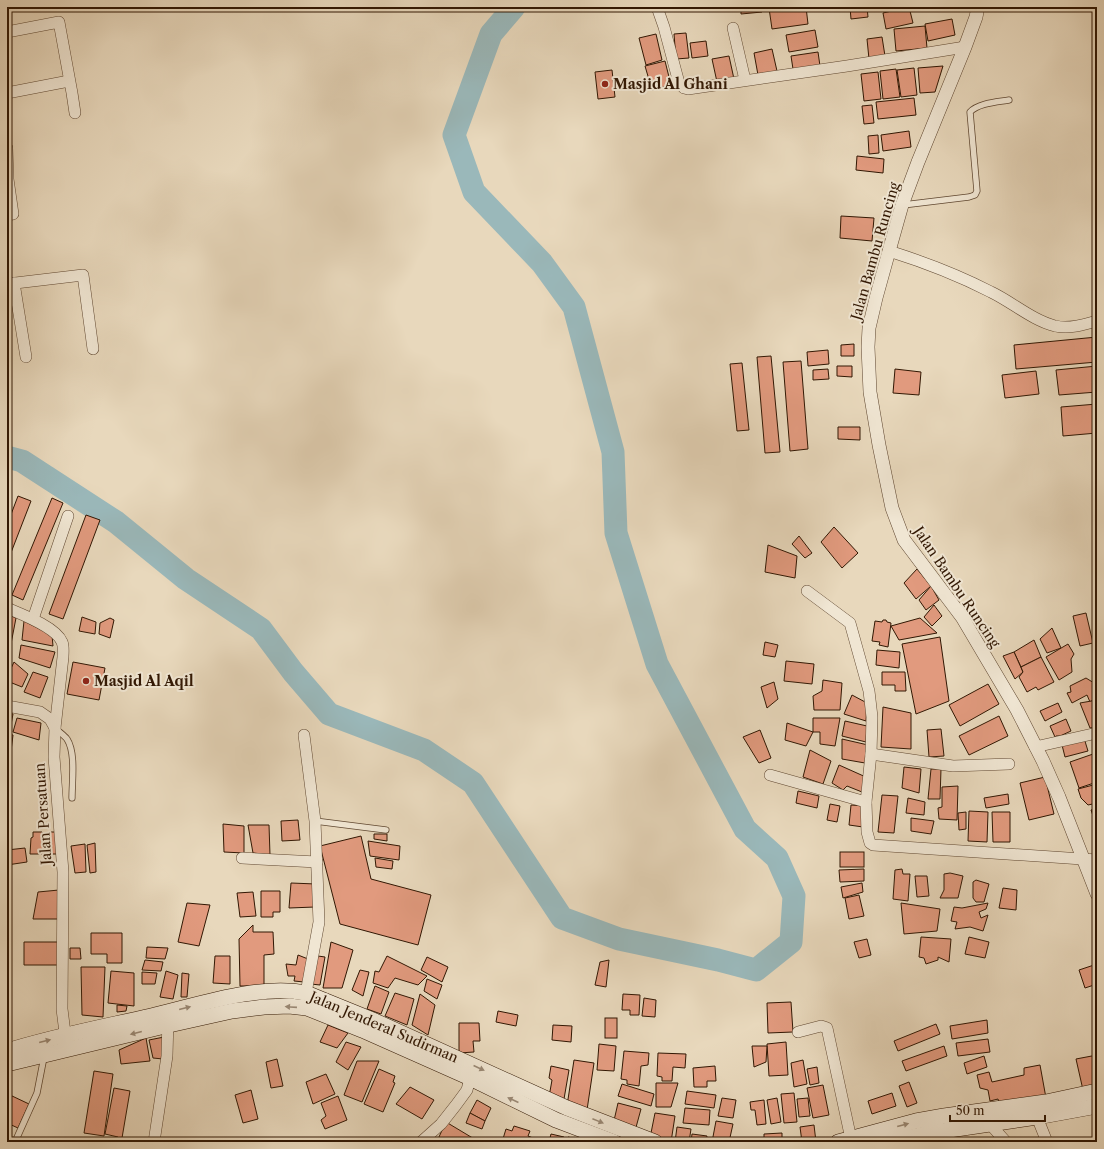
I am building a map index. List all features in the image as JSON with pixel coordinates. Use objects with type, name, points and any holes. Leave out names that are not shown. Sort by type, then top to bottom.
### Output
[{"type":"main road","name":"Jalan Jenderal Sudirman","points":[[7,1051],[67,1043],[168,1018],[230,997],[264,992],[286,991],[306,993],[375,1020],[541,1105],[556,1120],[614,1142]]},
{"type":"main road","name":"Jalan Jenderal Sudirman","points":[[168,1018],[264,1007],[289,1006],[307,1008],[362,1030],[470,1078],[541,1105],[655,1142]]},
{"type":"main road","name":"Jalan Jenderal Sudirman","points":[[7,1064],[44,1056],[67,1043]]},
{"type":"main road","points":[[888,1142],[929,1133],[1046,1102],[1097,1091]]},
{"type":"main road","points":[[842,1141],[916,1121],[987,1117],[1037,1117],[1097,1106]]},
{"type":"street","points":[[657,7],[678,80],[681,86],[688,89],[966,47]]},
{"type":"street","name":"Jalan Bambu Runcing","points":[[978,7],[966,47],[918,162],[902,205],[889,251],[869,328],[868,346],[870,392],[892,508],[904,540],[962,617],[1017,710],[1059,797],[1097,894]]},
{"type":"street","points":[[7,32],[58,22],[74,113]]},
{"type":"street","points":[[733,28],[745,80]]},
{"type":"street","points":[[7,93],[69,81]]},
{"type":"street","points":[[7,148],[8,179],[13,214],[7,215]]},
{"type":"street","points":[[889,251],[914,259],[990,291],[1041,321],[1056,326],[1074,327],[1097,321]]},
{"type":"street","points":[[26,357],[10,283],[83,275],[93,349]]},
{"type":"street","points":[[33,619],[68,516]]},
{"type":"street","points":[[807,591],[850,623],[869,691],[872,717],[871,754],[866,802],[867,832],[870,843],[873,845],[1097,860]]},
{"type":"street","name":"Jalan Persatuan","points":[[7,608],[33,619],[47,627],[62,641],[63,658],[55,728],[54,757],[59,805],[63,872],[62,1009],[67,1043]]},
{"type":"street","points":[[7,706],[40,712],[50,719],[55,728]]},
{"type":"street","points":[[1035,747],[1097,732]]},
{"type":"street","points":[[304,735],[314,821],[320,922],[306,993]]},
{"type":"street","points":[[871,754],[954,766],[1009,764]]},
{"type":"street","points":[[770,775],[866,802]]},
{"type":"street","points":[[242,858],[317,862]]},
{"type":"street","points":[[154,1142],[167,1056],[168,1018]]},
{"type":"street","points":[[798,1032],[821,1026],[827,1028],[842,1141]]},
{"type":"street","points":[[421,1142],[441,1124],[456,1105],[467,1090],[470,1078]]},
{"type":"street","points":[[987,1117],[1006,1142]]},
{"type":"street","points":[[1037,1117],[1047,1142]]},
{"type":"lane","points":[[902,205],[975,195],[977,191],[970,112],[979,106],[1009,100]]},
{"type":"lane","points":[[55,728],[66,738],[70,745],[72,754],[72,798]]},
{"type":"lane","points":[[314,821],[386,830]]},
{"type":"lane","points":[[15,1142],[36,1093],[44,1056]]},
{"type":"building","points":[[741,7],[762,7],[762,12],[741,14]]},
{"type":"building","points":[[806,7],[808,24],[772,29],[769,8]]},
{"type":"building","points":[[850,7],[867,7],[868,17],[851,19]]},
{"type":"building","points":[[909,7],[913,23],[886,29],[883,13]]},
{"type":"building","points":[[952,19],[955,35],[928,41],[925,24]]},
{"type":"building","points":[[925,26],[927,48],[896,51],[894,29]]},
{"type":"building","points":[[815,30],[818,47],[789,52],[786,35]]},
{"type":"building","points":[[686,33],[689,58],[676,59],[674,34]]},
{"type":"building","points":[[656,34],[662,60],[646,65],[639,38]]},
{"type":"building","points":[[882,37],[885,56],[869,59],[867,39]]},
{"type":"building","points":[[706,41],[708,56],[692,58],[690,43]]},
{"type":"building","points":[[772,49],[777,71],[758,75],[754,53]]},
{"type":"building","points":[[818,52],[820,66],[793,69],[791,56]]},
{"type":"building","points":[[729,56],[734,79],[717,82],[712,59]]},
{"type":"building","points":[[665,61],[671,85],[652,90],[645,66]]},
{"type":"building","points":[[943,66],[935,92],[920,93],[918,68]]},
{"type":"building","points":[[914,68],[917,95],[901,97],[897,70]]},
{"type":"building","points":[[896,69],[900,97],[883,99],[880,71]]},
{"type":"building","name":"Masjid Al Ghani","points":[[612,70],[615,97],[598,99],[595,72]]},
{"type":"building","points":[[878,72],[881,99],[864,101],[861,74]]},
{"type":"building","points":[[914,98],[916,115],[878,119],[876,102]]},
{"type":"building","points":[[872,105],[874,123],[864,124],[862,106]]},
{"type":"building","points":[[909,131],[911,147],[883,151],[881,135]]},
{"type":"building","points":[[878,135],[879,153],[869,154],[868,136]]},
{"type":"building","points":[[857,156],[884,159],[883,173],[856,170]]},
{"type":"building","points":[[841,216],[874,218],[872,241],[840,238]]},
{"type":"building","points":[[1097,337],[1097,362],[1016,369],[1014,345]]},
{"type":"building","points":[[854,344],[854,356],[841,356],[841,345]]},
{"type":"building","points":[[828,350],[829,364],[808,366],[807,352]]},
{"type":"building","points":[[771,356],[780,452],[765,453],[757,357]]},
{"type":"building","points":[[801,361],[808,449],[790,451],[783,362]]},
{"type":"building","points":[[742,363],[749,430],[737,431],[730,364]]},
{"type":"building","points":[[837,366],[852,366],[852,377],[837,376]]},
{"type":"building","points":[[1097,366],[1097,392],[1059,395],[1056,370]]},
{"type":"building","points":[[828,369],[829,379],[813,380],[813,370]]},
{"type":"building","points":[[895,369],[921,372],[919,395],[893,393]]},
{"type":"building","points":[[1036,371],[1039,394],[1005,398],[1002,375]]},
{"type":"building","points":[[1097,404],[1097,433],[1063,436],[1061,407]]},
{"type":"building","points":[[838,427],[860,427],[860,440],[838,439]]},
{"type":"building","points":[[18,496],[31,501],[7,563],[7,525]]},
{"type":"building","points":[[52,498],[63,503],[23,600],[12,595]]},
{"type":"building","points":[[86,515],[100,520],[63,619],[49,614]]},
{"type":"building","points":[[834,527],[858,553],[842,568],[821,542]]},
{"type":"building","points":[[799,536],[812,553],[805,558],[792,544]]},
{"type":"building","points":[[768,545],[797,556],[795,578],[765,572]]},
{"type":"building","points":[[917,569],[931,586],[916,599],[904,583]]},
{"type":"building","points":[[931,586],[939,600],[926,610],[919,600]]},
{"type":"building","points":[[934,605],[942,616],[932,626],[924,617]]},
{"type":"building","points":[[1086,613],[1093,643],[1080,646],[1073,616]]},
{"type":"building","points":[[7,614],[16,618],[9,654],[7,653]]},
{"type":"building","points":[[82,617],[96,622],[95,634],[79,631]]},
{"type":"building","points":[[110,618],[114,620],[110,638],[99,634],[100,623]]},
{"type":"building","points":[[920,618],[937,633],[899,640],[891,626]]},
{"type":"building","points":[[883,620],[891,623],[888,647],[879,645],[880,642],[872,641],[875,621],[882,622]]},
{"type":"building","points":[[24,621],[52,635],[53,646],[22,640]]},
{"type":"building","points":[[1052,628],[1061,648],[1047,653],[1040,639]]},
{"type":"building","points":[[940,637],[949,701],[916,714],[902,644]]},
{"type":"building","points":[[1034,640],[1041,657],[1021,667],[1014,652]]},
{"type":"building","points":[[765,642],[778,645],[775,657],[763,655]]},
{"type":"building","points":[[1068,644],[1074,654],[1071,659],[1072,672],[1059,680],[1046,657]]},
{"type":"building","points":[[21,645],[55,652],[50,668],[19,658]]},
{"type":"building","points":[[877,650],[900,652],[899,668],[876,665]]},
{"type":"building","points":[[1014,652],[1023,672],[1015,679],[1003,656]]},
{"type":"building","points":[[1041,657],[1054,682],[1038,690],[1036,687],[1027,692],[1019,677],[1023,672],[1021,667]]},
{"type":"building","points":[[786,661],[814,664],[812,684],[784,681]]},
{"type":"building","points":[[14,662],[28,674],[22,687],[7,681],[7,677]]},
{"type":"building","name":"Masjid Al Aqil","points":[[73,662],[105,668],[99,700],[67,694]]},
{"type":"building","points":[[33,672],[48,677],[40,698],[24,692]]},
{"type":"building","points":[[882,672],[905,672],[906,691],[895,691],[895,685],[882,685]]},
{"type":"building","points":[[1086,678],[1094,683],[1097,698],[1090,702],[1087,695],[1072,703],[1067,693],[1071,692],[1070,686]]},
{"type":"building","points":[[823,680],[842,683],[840,710],[814,710],[813,696],[822,691]]},
{"type":"building","points":[[774,682],[778,699],[767,708],[761,687]]},
{"type":"building","points":[[988,684],[999,704],[960,726],[949,705]]},
{"type":"building","points":[[852,695],[867,703],[866,721],[844,714]]},
{"type":"building","points":[[1097,700],[1097,727],[1090,728],[1080,703]]},
{"type":"building","points":[[1058,703],[1062,712],[1045,721],[1040,711]]},
{"type":"building","points":[[883,707],[911,713],[911,749],[881,747]]},
{"type":"building","points":[[7,713],[13,714],[10,730],[7,729]]},
{"type":"building","points":[[999,716],[1008,736],[969,755],[959,736]]},
{"type":"building","points":[[17,718],[41,723],[39,740],[13,732]]},
{"type":"building","points":[[813,718],[840,718],[835,746],[820,744],[820,732],[813,732]]},
{"type":"building","points":[[1066,719],[1071,731],[1055,737],[1050,726]]},
{"type":"building","points":[[845,721],[867,726],[866,742],[842,736]]},
{"type":"building","points":[[787,723],[813,732],[806,746],[785,740]]},
{"type":"building","points":[[941,729],[944,756],[929,757],[927,730]]},
{"type":"building","points":[[760,730],[771,758],[759,763],[743,737]]},
{"type":"building","points":[[7,734],[13,735],[11,751],[7,750]]},
{"type":"building","points":[[1084,738],[1088,751],[1065,757],[1062,745]]},
{"type":"building","points":[[842,739],[868,745],[865,763],[842,759]]},
{"type":"building","points":[[810,750],[831,761],[823,784],[803,777]]},
{"type":"building","points":[[1096,753],[1097,782],[1079,788],[1070,762]]},
{"type":"building","points":[[839,765],[868,778],[862,792],[847,786],[843,790],[832,783]]},
{"type":"building","points":[[904,767],[921,769],[919,793],[902,788]]},
{"type":"building","points":[[931,769],[941,769],[940,799],[928,799]]},
{"type":"building","points":[[1045,777],[1054,814],[1029,820],[1020,783]]},
{"type":"building","points":[[1097,784],[1097,803],[1088,805],[1081,798],[1078,789]]},
{"type":"building","points":[[958,786],[957,820],[939,819],[938,808],[942,807],[942,787]]},
{"type":"building","points":[[798,791],[819,796],[817,808],[796,803]]},
{"type":"building","points":[[1008,794],[1009,804],[986,808],[984,798]]},
{"type":"building","points":[[882,795],[898,796],[894,833],[878,832]]},
{"type":"building","points":[[908,798],[925,802],[924,815],[906,813]]},
{"type":"building","points":[[830,804],[840,806],[837,822],[827,820]]},
{"type":"building","points":[[851,805],[865,806],[863,827],[849,825]]},
{"type":"building","points":[[1097,808],[1097,827],[1091,810]]},
{"type":"building","points":[[969,811],[988,812],[987,842],[968,841]]},
{"type":"building","points":[[966,812],[966,829],[959,830],[958,813]]},
{"type":"building","points":[[992,812],[1010,812],[1010,842],[993,842]]},
{"type":"building","points":[[911,818],[934,821],[931,834],[911,831]]},
{"type":"building","points":[[298,820],[300,840],[282,841],[281,821]]},
{"type":"building","points":[[223,824],[244,826],[244,853],[224,852]]},
{"type":"building","points":[[248,825],[269,825],[270,855],[253,853]]},
{"type":"building","points":[[33,832],[42,832],[45,835],[49,832],[58,832],[58,854],[30,854]]},
{"type":"building","points":[[374,834],[387,834],[387,841],[374,839]]},
{"type":"building","points":[[361,836],[371,879],[431,895],[418,945],[340,924],[320,846]]},
{"type":"building","points":[[368,841],[400,846],[399,860],[370,856]]},
{"type":"building","points":[[95,843],[96,872],[90,873],[87,845]]},
{"type":"building","points":[[85,844],[86,872],[75,873],[71,846]]},
{"type":"building","points":[[25,848],[27,862],[7,865],[7,850]]},
{"type":"building","points":[[840,852],[864,852],[864,867],[840,867]]},
{"type":"building","points":[[375,858],[393,861],[392,869],[376,867]]},
{"type":"building","points":[[864,869],[864,881],[840,882],[839,870]]},
{"type":"building","points":[[902,869],[903,874],[910,874],[908,901],[893,899],[895,870]]},
{"type":"building","points":[[950,873],[963,876],[958,898],[940,898],[944,890],[944,874]]},
{"type":"building","points":[[915,876],[927,876],[929,896],[917,897]]},
{"type":"building","points":[[976,880],[989,884],[984,902],[976,902],[973,898],[973,882]]},
{"type":"building","points":[[291,883],[316,884],[315,907],[289,908]]},
{"type":"building","points":[[862,883],[863,892],[843,898],[841,887]]},
{"type":"building","points":[[1003,888],[1017,890],[1016,910],[999,908]]},
{"type":"building","points":[[59,890],[59,919],[33,919],[38,892]]},
{"type":"building","points":[[261,891],[280,891],[280,912],[273,912],[273,917],[261,917]]},
{"type":"building","points":[[253,892],[256,916],[240,917],[237,893]]},
{"type":"building","points":[[859,895],[864,916],[849,919],[845,898]]},
{"type":"building","points":[[187,903],[210,905],[199,946],[178,942]]},
{"type":"building","points":[[901,903],[940,909],[937,931],[904,934]]},
{"type":"building","points":[[988,903],[986,909],[979,912],[981,918],[988,915],[983,931],[970,927],[955,929],[957,922],[951,921],[954,907],[962,908]]},
{"type":"building","points":[[253,925],[253,932],[273,932],[274,954],[264,955],[264,986],[240,986],[239,939]]},
{"type":"building","points":[[91,933],[122,933],[122,963],[107,963],[107,954],[91,954]]},
{"type":"building","points":[[921,937],[951,939],[949,962],[938,957],[938,960],[926,964],[924,958],[919,957]]},
{"type":"building","points":[[969,937],[989,942],[985,958],[965,954]]},
{"type":"building","points":[[867,939],[871,955],[859,958],[854,942]]},
{"type":"building","points":[[24,942],[58,942],[59,965],[24,965]]},
{"type":"building","points":[[331,942],[353,950],[342,988],[323,988]]},
{"type":"building","points":[[147,947],[168,948],[165,959],[146,958]]},
{"type":"building","points":[[70,948],[80,948],[81,959],[70,959]]},
{"type":"building","points":[[298,955],[308,959],[304,982],[294,981],[295,976],[288,976],[286,964],[296,965]]},
{"type":"building","points":[[215,956],[230,956],[230,984],[213,983]]},
{"type":"building","points":[[318,956],[325,957],[320,985],[311,984]]},
{"type":"building","points":[[387,956],[427,976],[418,985],[395,978],[388,988],[373,983],[375,971],[379,972]]},
{"type":"building","points":[[427,957],[448,967],[442,982],[421,970]]},
{"type":"building","points":[[145,960],[163,962],[161,971],[142,970]]},
{"type":"building","points":[[609,960],[606,987],[595,985],[600,962]]},
{"type":"building","points":[[1097,964],[1097,984],[1085,988],[1079,970]]},
{"type":"building","points":[[81,967],[105,967],[103,1017],[82,1015]]},
{"type":"building","points":[[360,970],[369,972],[363,996],[352,990]]},
{"type":"building","points":[[111,971],[134,973],[134,1006],[108,1003]]},
{"type":"building","points":[[166,971],[178,975],[173,999],[160,997]]},
{"type":"building","points":[[142,972],[157,973],[155,984],[142,984]]},
{"type":"building","points":[[182,973],[189,974],[187,997],[181,997]]},
{"type":"building","points":[[427,979],[442,985],[437,999],[424,991]]},
{"type":"building","points":[[375,986],[389,992],[381,1014],[367,1009]]},
{"type":"building","points":[[395,993],[414,999],[407,1025],[385,1016]]},
{"type":"building","points":[[420,994],[435,1005],[428,1035],[412,1025]]},
{"type":"building","points":[[623,994],[640,995],[639,1015],[630,1015],[630,1010],[622,1010]]},
{"type":"building","points":[[644,998],[656,1000],[655,1017],[642,1016]]},
{"type":"building","points":[[791,1002],[793,1032],[768,1033],[767,1003]]},
{"type":"building","points":[[117,1005],[127,1006],[126,1011],[117,1012]]},
{"type":"building","points":[[498,1011],[518,1015],[516,1026],[496,1022]]},
{"type":"building","points":[[605,1018],[617,1018],[617,1038],[605,1038]]},
{"type":"building","points":[[987,1020],[988,1033],[952,1039],[950,1026]]},
{"type":"building","points":[[459,1023],[479,1023],[480,1041],[473,1041],[474,1052],[459,1053]]},
{"type":"building","points":[[936,1024],[940,1034],[898,1051],[894,1041]]},
{"type":"building","points":[[328,1025],[348,1033],[337,1048],[320,1042]]},
{"type":"building","points":[[553,1025],[572,1026],[571,1042],[552,1040]]},
{"type":"building","points":[[164,1037],[163,1059],[153,1058],[149,1040]]},
{"type":"building","points":[[146,1038],[150,1061],[121,1064],[119,1050]]},
{"type":"building","points":[[988,1039],[990,1052],[958,1056],[956,1043]]},
{"type":"building","points":[[346,1042],[361,1047],[348,1070],[336,1062]]},
{"type":"building","points":[[786,1042],[788,1075],[769,1076],[767,1044]]},
{"type":"building","points":[[599,1044],[616,1046],[614,1071],[597,1070]]},
{"type":"building","points":[[752,1046],[767,1046],[766,1062],[754,1067]]},
{"type":"building","points":[[944,1046],[947,1056],[906,1071],[902,1061]]},
{"type":"building","points":[[624,1051],[649,1053],[648,1065],[641,1066],[639,1086],[627,1084],[627,1080],[621,1079]]},
{"type":"building","points":[[658,1053],[686,1054],[685,1068],[673,1067],[672,1081],[662,1081],[662,1077],[657,1076]]},
{"type":"building","points":[[1097,1055],[1097,1087],[1083,1090],[1076,1059]]},
{"type":"building","points":[[984,1056],[987,1067],[967,1074],[964,1063]]},
{"type":"building","points":[[277,1059],[283,1086],[271,1088],[266,1062]]},
{"type":"building","points":[[574,1060],[594,1063],[587,1110],[567,1106]]},
{"type":"building","points":[[803,1060],[807,1084],[794,1087],[791,1063]]},
{"type":"building","points":[[357,1061],[379,1061],[362,1102],[344,1095]]},
{"type":"building","points":[[1040,1065],[1046,1098],[1000,1106],[998,1099],[990,1101],[988,1090],[980,1088],[977,1075],[989,1072],[992,1082],[1024,1075],[1024,1068]]},
{"type":"building","points":[[551,1066],[569,1070],[564,1099],[549,1097],[552,1080],[549,1078]]},
{"type":"building","points":[[715,1066],[716,1081],[707,1081],[707,1087],[694,1087],[693,1068]]},
{"type":"building","points":[[817,1067],[819,1083],[810,1085],[807,1069]]},
{"type":"building","points":[[379,1069],[395,1076],[393,1082],[395,1083],[383,1112],[364,1104]]},
{"type":"building","points":[[94,1071],[113,1074],[104,1136],[84,1133]]},
{"type":"building","points":[[326,1074],[335,1094],[313,1104],[306,1082]]},
{"type":"building","points":[[909,1082],[917,1103],[907,1107],[899,1086]]},
{"type":"building","points":[[656,1083],[678,1083],[671,1107],[656,1107]]},
{"type":"building","points":[[622,1084],[654,1094],[651,1106],[618,1096]]},
{"type":"building","points":[[823,1085],[829,1115],[813,1118],[807,1088]]},
{"type":"building","points":[[410,1087],[434,1100],[422,1119],[396,1104]]},
{"type":"building","points":[[114,1088],[130,1091],[122,1138],[128,1142],[115,1142],[118,1137],[105,1134]]},
{"type":"building","points":[[251,1090],[258,1119],[243,1123],[235,1095]]},
{"type":"building","points":[[687,1091],[716,1095],[714,1108],[685,1104]]},
{"type":"building","points":[[794,1093],[797,1122],[784,1123],[781,1094]]},
{"type":"building","points":[[892,1093],[896,1106],[872,1114],[868,1101]]},
{"type":"building","points":[[10,1095],[29,1104],[18,1128],[7,1123],[7,1101]]},
{"type":"building","points":[[338,1096],[347,1120],[325,1129],[321,1120],[326,1116],[321,1103]]},
{"type":"building","points":[[722,1098],[736,1100],[733,1118],[718,1116]]},
{"type":"building","points":[[777,1098],[781,1122],[771,1124],[767,1100]]},
{"type":"building","points":[[808,1098],[810,1116],[799,1117],[797,1099]]},
{"type":"building","points":[[477,1100],[491,1108],[485,1121],[470,1113]]},
{"type":"building","points":[[764,1100],[766,1124],[757,1125],[755,1110],[751,1110],[750,1102]]},
{"type":"building","points":[[618,1103],[641,1109],[635,1131],[613,1125]]},
{"type":"building","points":[[685,1108],[710,1110],[709,1125],[683,1123]]},
{"type":"building","points":[[470,1113],[485,1121],[482,1129],[466,1123]]},
{"type":"building","points":[[655,1113],[675,1116],[671,1142],[650,1138]]},
{"type":"building","points":[[716,1121],[733,1124],[729,1142],[712,1142]]},
{"type":"building","points":[[446,1122],[476,1140],[475,1142],[443,1142],[438,1139]]},
{"type":"building","points":[[814,1125],[816,1142],[802,1142],[800,1127]]},
{"type":"building","points":[[514,1126],[530,1131],[528,1136],[533,1138],[532,1142],[502,1142],[506,1129],[512,1131]]},
{"type":"building","points":[[677,1127],[691,1129],[689,1142],[675,1142]]},
{"type":"building","points":[[782,1133],[782,1142],[764,1142],[764,1134]]},
{"type":"building","points":[[551,1134],[564,1137],[564,1142],[549,1142]]},
{"type":"building","points":[[692,1134],[707,1136],[706,1142],[691,1142]]},
{"type":"building","points":[[568,1137],[580,1140],[580,1142],[568,1142]]},
{"type":"waterway","points":[[7,457],[22,461],[116,522],[186,579],[261,629],[293,672],[329,714],[424,750],[473,783],[562,918],[619,939],[718,960],[756,970],[791,942],[794,896],[777,858],[745,829],[657,664],[616,533],[613,452],[574,307],[542,263],[474,192],[454,135],[491,34],[514,7]]},
{"type":"place","name":"Masjid Al Ghani","points":[[605,84]]},
{"type":"place","name":"Masjid Al Aqil","points":[[86,681]]}]
